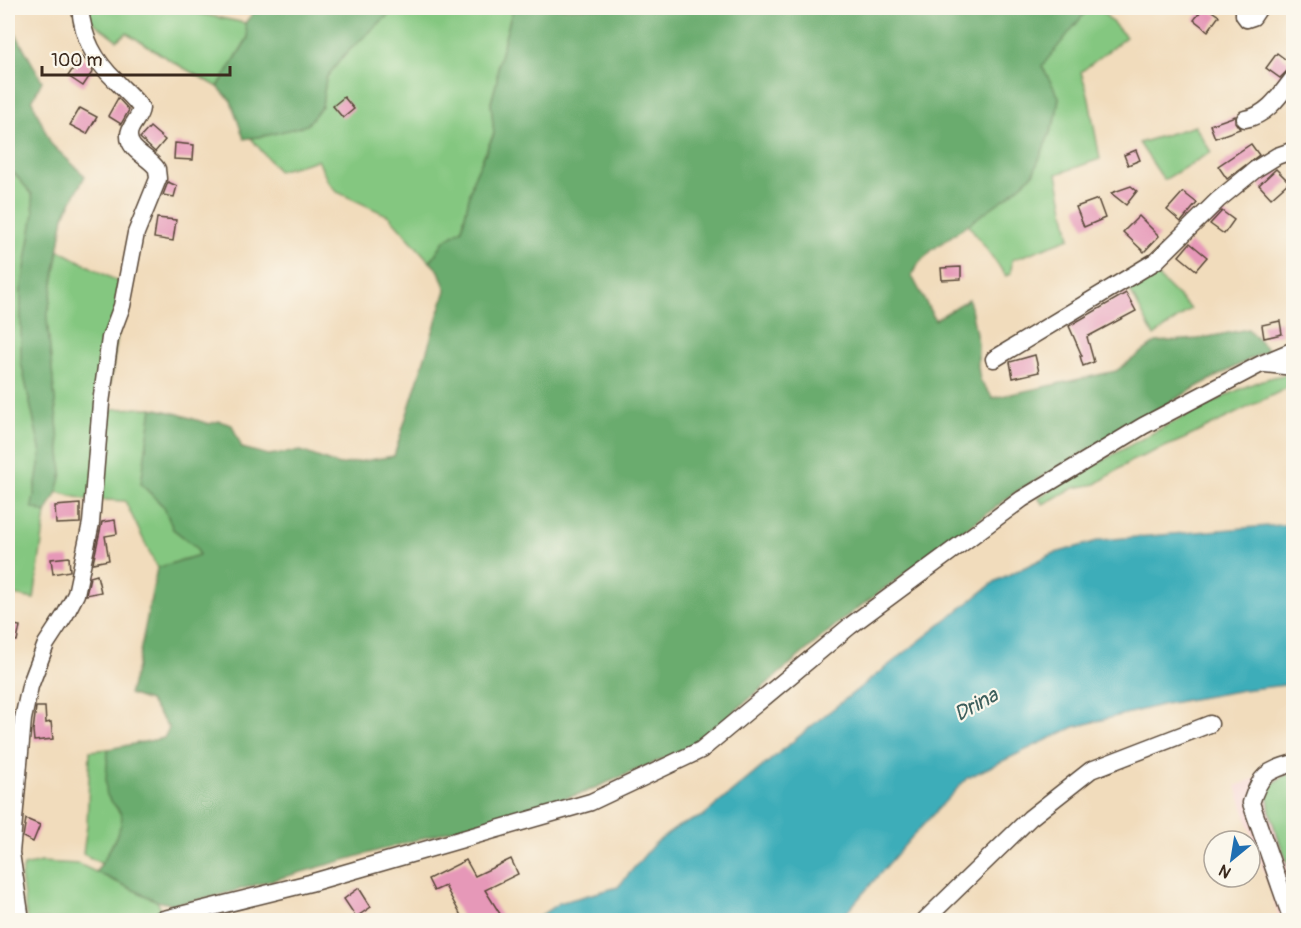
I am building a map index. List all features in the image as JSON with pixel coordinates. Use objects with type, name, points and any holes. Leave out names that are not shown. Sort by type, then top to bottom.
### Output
[{"type":"street","points":[[21,921],[10,874],[23,718],[30,686],[46,644],[76,594],[91,523],[102,392],[110,338],[122,306],[135,233],[158,179],[157,170],[130,144],[130,130],[141,114],[141,108],[98,60],[88,45],[82,27],[80,8]]},
{"type":"street","points":[[1244,8],[1244,15],[1247,19],[1253,17],[1259,8]]},
{"type":"street","points":[[1245,119],[1253,118],[1264,111],[1279,97],[1293,77]]},
{"type":"street","points":[[994,359],[1156,261],[1233,187],[1277,156],[1293,150]]},
{"type":"street","points":[[160,921],[310,883],[591,802],[701,750],[850,626],[1022,499],[1143,426],[1261,364],[1293,350]]},
{"type":"street","points":[[1261,364],[1293,367]]},
{"type":"street","points":[[925,921],[1030,818],[1091,770],[1210,724]]},
{"type":"street","points":[[1292,921],[1251,803],[1256,788],[1265,773],[1293,763]]},
{"type":"shaded area","points":[[1293,763],[1293,920],[1280,920],[1262,865],[1262,829],[1250,829],[1236,786]]},
{"type":"green space","points":[[74,8],[173,8],[245,23],[248,37],[218,87],[127,33],[117,40]]},
{"type":"green space","points":[[257,8],[396,8],[344,55],[326,78],[322,106],[307,125],[244,139],[231,101],[218,87],[248,38],[245,23]]},
{"type":"green space","points":[[396,8],[513,8],[498,64],[497,81],[491,102],[494,133],[473,180],[462,229],[444,241],[430,262],[389,216],[337,192],[328,182],[318,160],[278,171],[251,138],[269,135],[322,106],[326,78],[344,55]]},
{"type":"green space","points":[[513,8],[1089,8],[1042,66],[1059,97],[1056,118],[1033,174],[1008,196],[932,250],[919,263],[912,276],[935,320],[969,299],[978,343],[980,380],[993,398],[1116,371],[1156,342],[1198,339],[1248,329],[1268,350],[1200,385],[1019,490],[843,619],[695,745],[583,793],[213,897],[171,904],[157,901],[96,872],[113,843],[122,819],[120,811],[108,798],[106,791],[108,749],[164,738],[169,728],[149,701],[129,694],[137,667],[157,568],[199,555],[196,547],[173,529],[164,507],[141,484],[152,408],[209,424],[219,421],[232,425],[242,448],[268,455],[301,451],[339,465],[394,456],[446,290],[439,271],[430,262],[444,241],[462,229],[473,180],[494,134],[491,103],[497,81],[498,64]]},
{"type":"green space","points":[[1089,8],[1099,8],[1126,37],[1081,72],[1088,94],[1100,159],[1057,174],[1070,238],[1012,260],[1011,273],[1006,276],[968,224],[1008,196],[1033,174],[1056,118],[1059,98],[1041,66]]},
{"type":"green space","points":[[8,25],[17,36],[42,81],[32,101],[51,144],[85,176],[64,216],[47,319],[62,473],[57,492],[46,513],[32,507],[41,453],[21,362],[21,292],[34,213],[32,194],[8,166]]},
{"type":"green space","points":[[1195,126],[1211,152],[1164,180],[1139,143]]},
{"type":"green space","points":[[8,166],[32,194],[34,213],[21,292],[21,362],[41,453],[32,507],[46,513],[34,599],[8,594]]},
{"type":"green space","points":[[59,250],[130,288],[120,321],[106,409],[152,408],[141,484],[164,507],[173,529],[196,547],[199,555],[157,568],[125,501],[84,499],[57,492],[62,473],[47,319]]},
{"type":"green space","points":[[1145,264],[1191,309],[1154,336],[1123,277]]},
{"type":"green space","points":[[1293,374],[1293,385],[1184,439],[1131,461],[1096,484],[1074,488],[1043,504],[1038,498],[1143,438],[1228,395],[1260,381]]},
{"type":"green space","points":[[108,749],[107,794],[122,816],[122,825],[102,864],[83,854],[87,825],[90,751]]},
{"type":"green space","points":[[1294,772],[1293,878],[1273,822],[1268,800],[1269,792],[1275,782]]},
{"type":"green space","points":[[41,862],[79,864],[157,901],[163,913],[129,920],[27,920],[21,876],[24,866]]},
{"type":"water","name":"Drina","points":[[1293,524],[1293,684],[1165,704],[1074,727],[967,778],[840,920],[534,920],[559,903],[618,887],[654,844],[679,826],[703,816],[820,719],[996,581],[1052,554],[1101,540]]},
{"type":"building","points":[[1203,8],[1219,16],[1208,31],[1194,20]]},
{"type":"building","points":[[1277,53],[1293,65],[1280,78],[1266,68]]},
{"type":"building","points":[[81,57],[86,60],[93,71],[83,86],[68,76]]},
{"type":"building","points":[[344,97],[354,109],[343,118],[333,106]]},
{"type":"building","points":[[118,98],[129,110],[121,124],[108,116]]},
{"type":"building","points":[[80,108],[97,117],[87,134],[70,125]]},
{"type":"building","points":[[1235,116],[1235,122],[1240,129],[1215,138],[1210,125]]},
{"type":"building","points":[[150,127],[165,140],[155,152],[140,138]]},
{"type":"building","points":[[175,143],[194,145],[193,160],[174,159]]},
{"type":"building","points":[[1251,144],[1259,155],[1227,179],[1218,166]]},
{"type":"building","points":[[1136,150],[1140,160],[1128,165],[1124,155]]},
{"type":"building","points":[[1276,169],[1289,182],[1271,198],[1259,185]]},
{"type":"building","points":[[168,182],[177,186],[174,197],[163,195]]},
{"type":"building","points":[[1131,186],[1137,191],[1126,205],[1111,193]]},
{"type":"building","points":[[1183,192],[1197,203],[1181,222],[1167,210]]},
{"type":"building","points":[[1098,199],[1105,218],[1084,227],[1076,207]]},
{"type":"building","points":[[1222,211],[1234,220],[1224,234],[1210,224]]},
{"type":"building","points":[[1139,216],[1159,236],[1144,252],[1123,232]]},
{"type":"building","points":[[157,218],[176,220],[173,241],[154,238]]},
{"type":"building","points":[[1190,243],[1207,257],[1196,270],[1179,256]]},
{"type":"building","points":[[961,267],[961,279],[942,280],[941,268]]},
{"type":"building","points":[[1126,293],[1136,311],[1087,337],[1094,362],[1083,366],[1080,356],[1082,356],[1069,326]]},
{"type":"building","points":[[1280,321],[1282,334],[1264,338],[1262,325]]},
{"type":"building","points":[[1035,355],[1039,372],[1013,378],[1010,362]]},
{"type":"building","points":[[80,504],[80,523],[56,524],[55,506]]},
{"type":"building","points":[[115,520],[117,534],[105,536],[109,560],[93,563],[102,522]]},
{"type":"building","points":[[69,557],[70,571],[53,574],[51,559]]},
{"type":"building","points":[[97,575],[101,592],[86,595],[90,577]]},
{"type":"building","points":[[8,624],[20,626],[17,641],[8,640]]},
{"type":"building","points":[[36,707],[45,707],[46,723],[51,722],[53,739],[34,741]]},
{"type":"building","points":[[26,819],[40,825],[33,842],[23,837]]},
{"type":"building","points":[[511,859],[518,874],[485,890],[502,917],[496,921],[464,921],[445,886],[434,891],[428,879],[466,860],[475,876]]},
{"type":"building","points":[[359,888],[371,907],[356,917],[344,899]]}]
